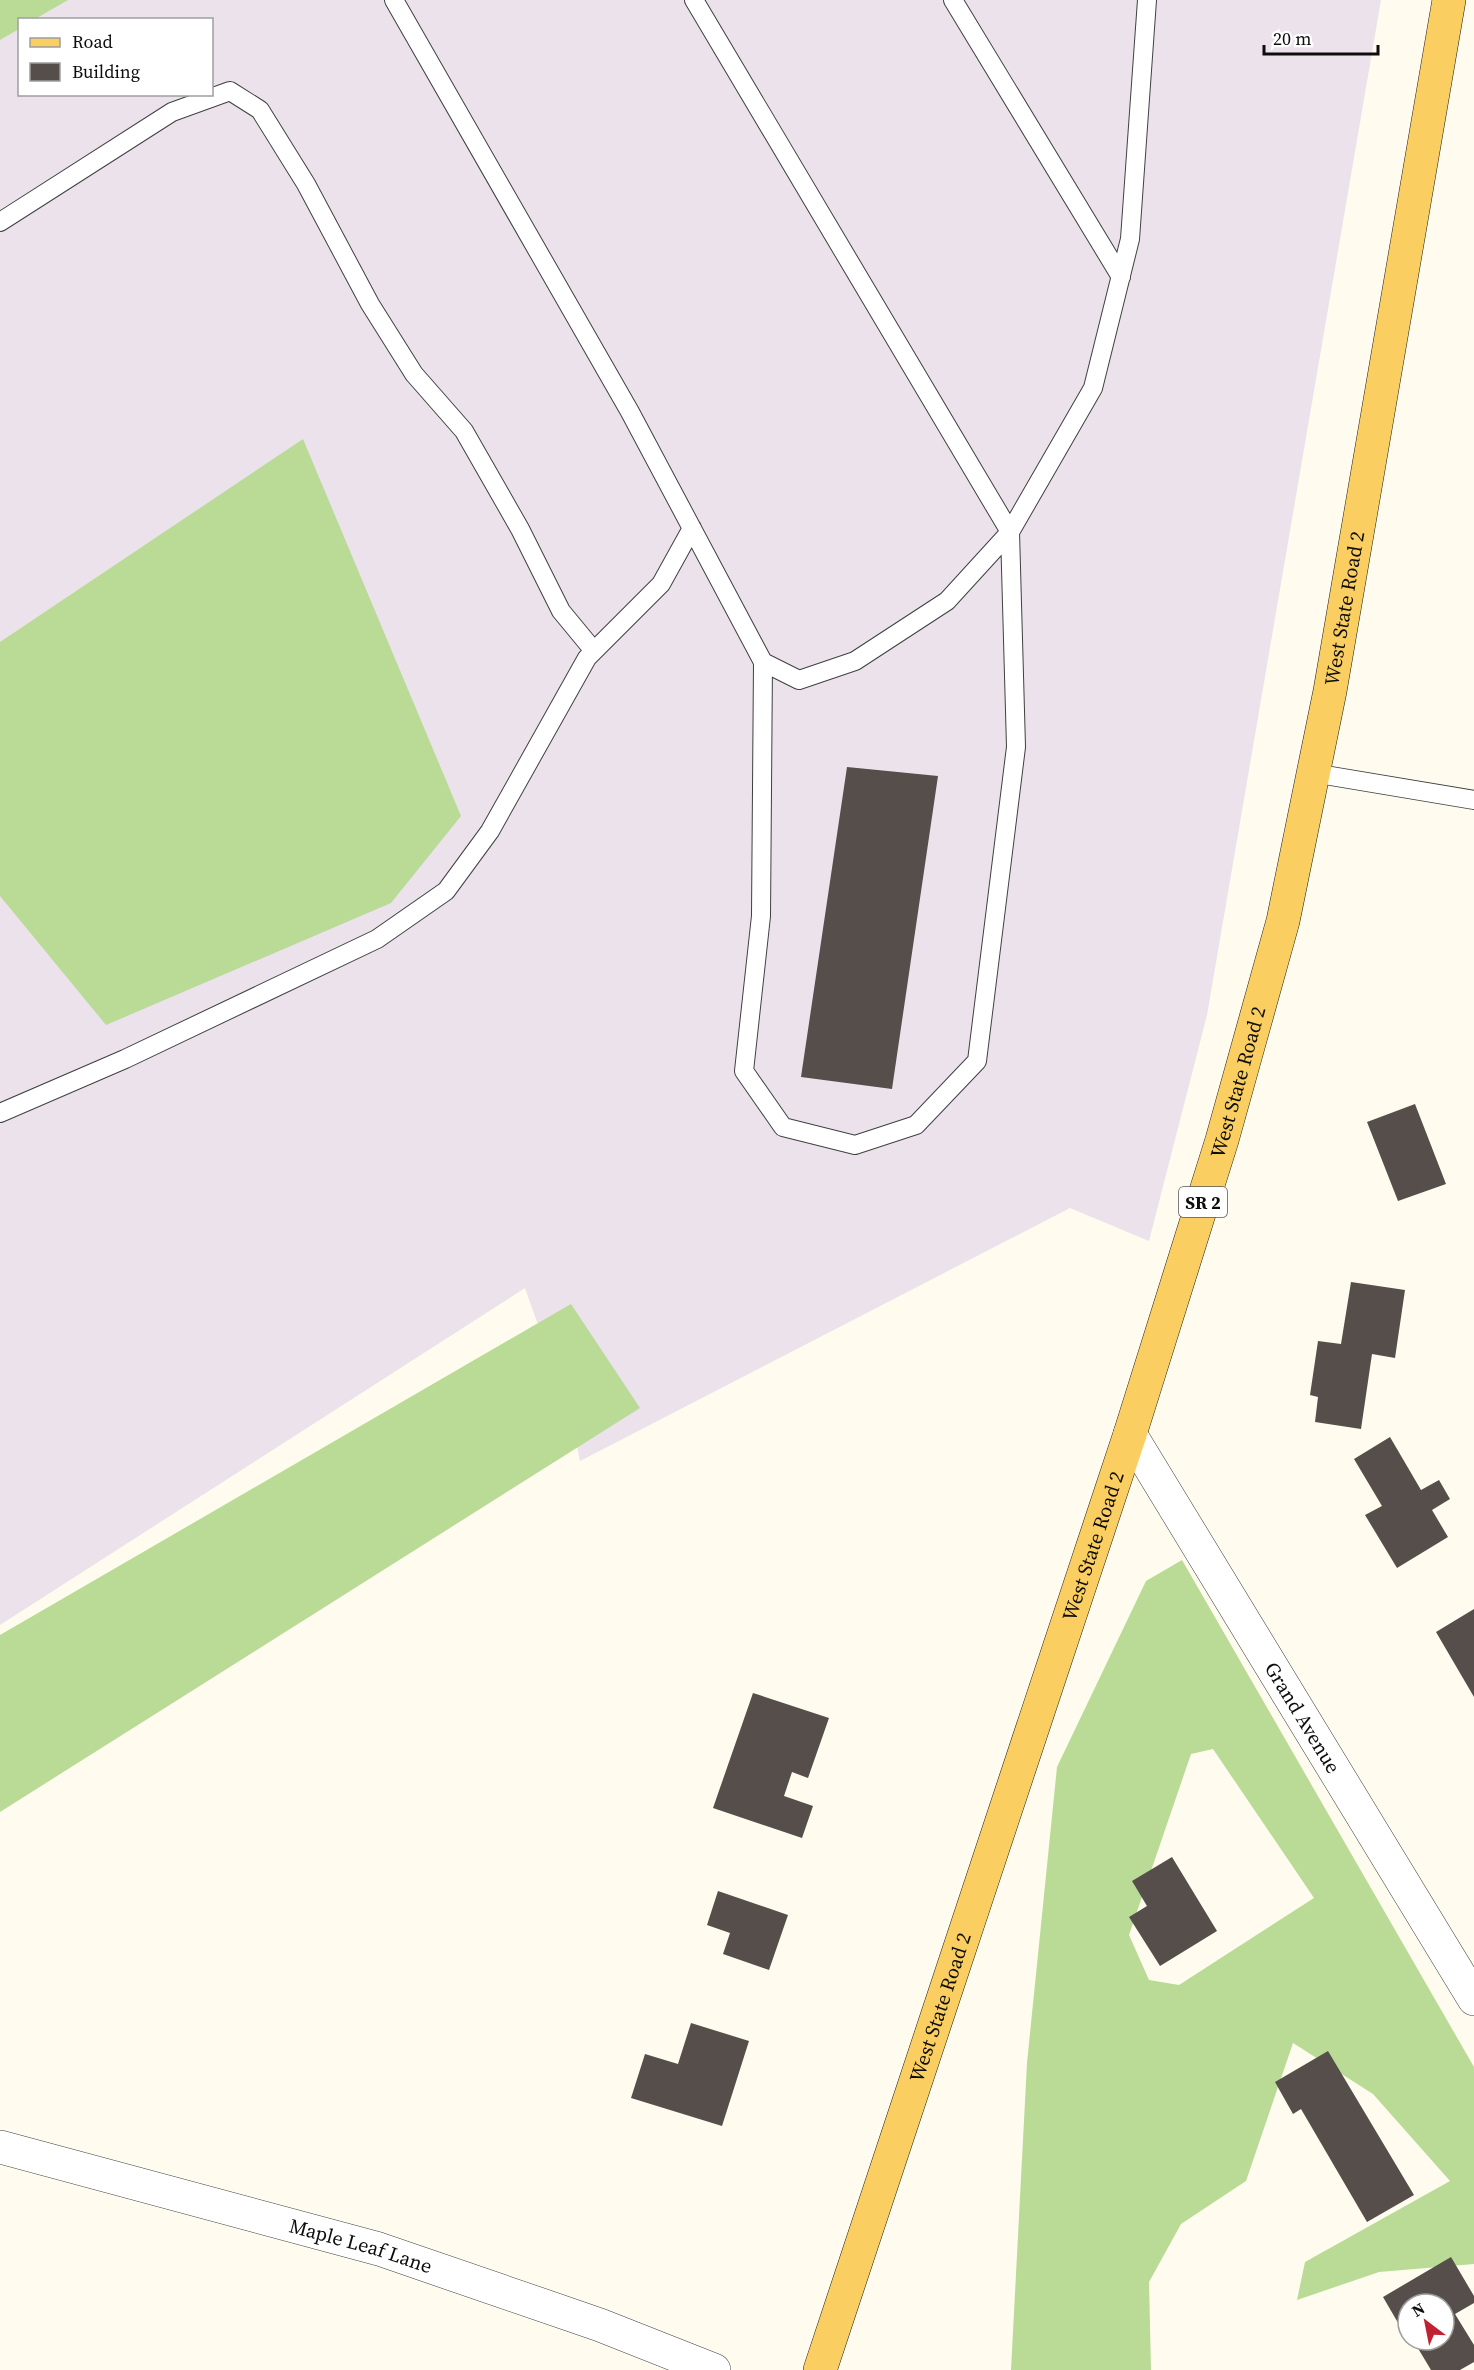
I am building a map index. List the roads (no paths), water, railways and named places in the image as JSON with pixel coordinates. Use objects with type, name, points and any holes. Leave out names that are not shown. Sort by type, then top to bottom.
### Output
[{"type":"main road","name":"West State Road 2","points":[[820,2370],[1130,1434],[1222,1140],[1277,944],[1332,680],[1449,0]]},
{"type":"street","name":"Grand Avenue","points":[[1130,1434],[1474,1999]]},
{"type":"street","name":"Maple Leaf Lane","points":[[0,2147],[379,2249],[600,2325],[714,2370]]},
{"type":"lane","points":[[394,0],[630,412],[763,662],[761,916],[744,1071],[783,1127],[855,1145],[916,1125],[977,1061],[1016,747],[1010,532],[694,0]]},
{"type":"lane","points":[[953,0],[1121,277]]},
{"type":"lane","points":[[763,662],[799,680],[855,661],[947,601],[1010,532],[1093,388],[1130,239],[1147,0]]},
{"type":"lane","points":[[0,222],[172,112],[230,91],[260,110],[306,184],[370,304],[414,375],[464,431],[520,529],[561,610],[594,651]]},
{"type":"lane","points":[[0,1113],[125,1059],[376,939],[446,891],[490,831],[594,651],[661,584],[692,528]]},
{"type":"lane","points":[[1313,772],[1474,800]]}]
